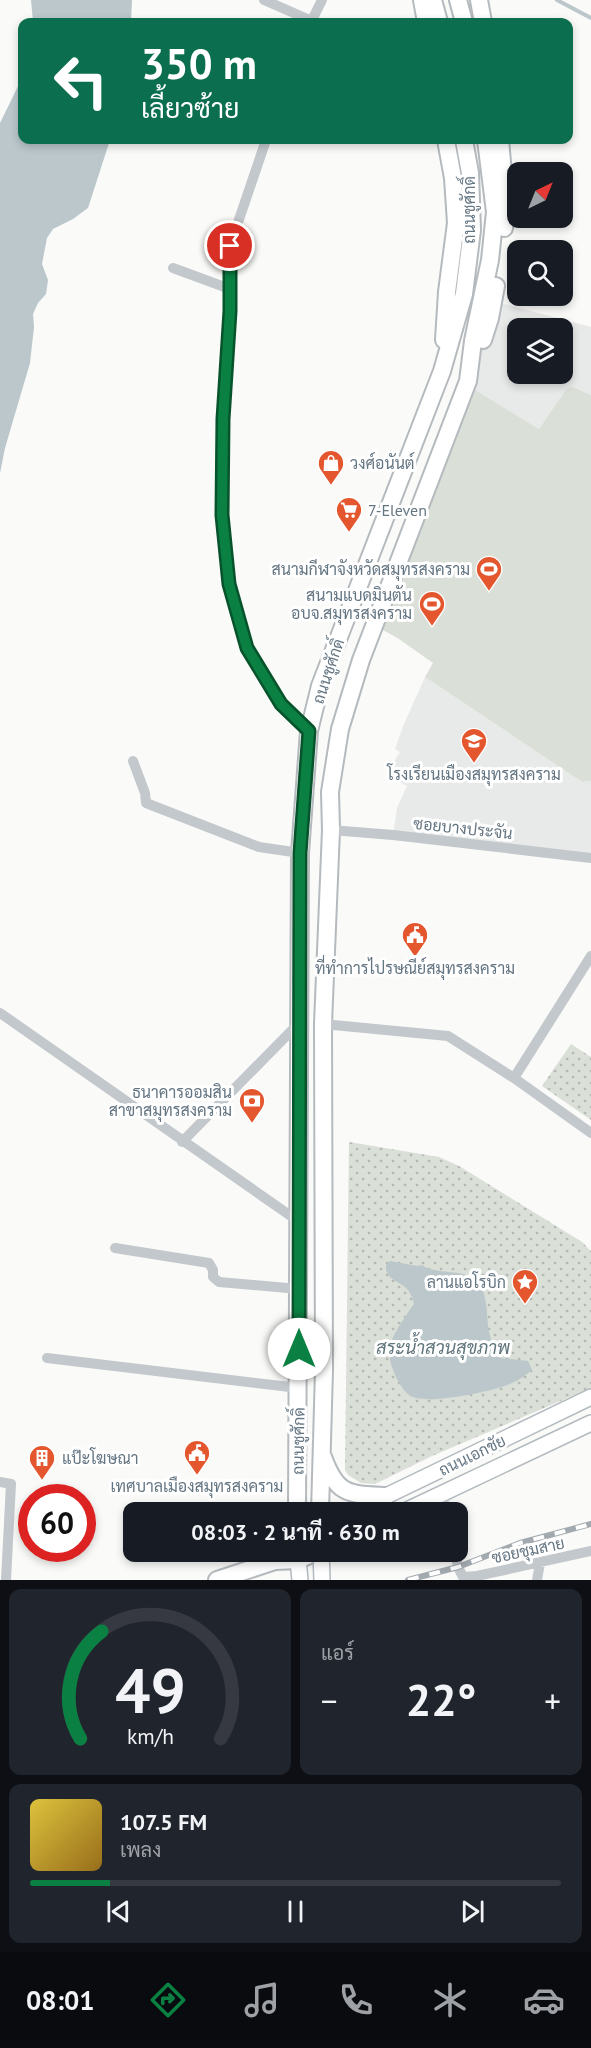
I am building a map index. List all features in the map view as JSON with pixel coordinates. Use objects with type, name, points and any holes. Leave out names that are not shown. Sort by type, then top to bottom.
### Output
[{"type":"main road","points":[[422,0],[425,18]]},
{"type":"main road","points":[[434,0],[438,18]]},
{"type":"main road","points":[[458,0],[463,18]]},
{"type":"main road","points":[[480,0],[482,18]]},
{"type":"main road","points":[[442,371],[447,292],[456,223],[453,178],[447,144]]},
{"type":"main road","name":"ถนนชูศักดิ์","points":[[297,1502],[300,853],[309,731],[320,686],[442,371],[464,294],[472,230],[470,173],[465,144]]},
{"type":"main road","name":"ถนนชูศักดิ์","points":[[320,1502],[324,1370],[323,1024],[331,830],[330,792],[340,729],[361,660],[468,381],[490,260],[495,212],[486,144]]},
{"type":"main road","points":[[468,381],[490,318],[500,260],[507,206],[500,144]]},
{"type":"main road","points":[[298,1369],[324,1370]]},
{"type":"main road","name":"ถนนเอกชัย","points":[[374,1502],[591,1397]]},
{"type":"main road","name":"ถนนเอกชัย","points":[[425,1502],[591,1423]]},
{"type":"main road","points":[[322,1453],[332,1477],[343,1490],[358,1494],[386,1496]]},
{"type":"main road","points":[[217,1580],[271,1562]]},
{"type":"main road","points":[[292,1562],[300,1580]]},
{"type":"main road","points":[[321,1562],[322,1580]]},
{"type":"street","points":[[264,0],[303,18]]},
{"type":"street","points":[[314,18],[322,0]]},
{"type":"street","points":[[265,144],[230,246],[223,419],[222,515],[229,584],[247,648],[281,704],[309,731]]},
{"type":"street","points":[[173,268],[230,289]]},
{"type":"street","points":[[133,761],[145,793],[146,803],[259,847],[300,853]]},
{"type":"street","name":"ซอยบางประจัน","points":[[331,830],[591,858]]},
{"type":"street","points":[[514,1078],[591,956]]},
{"type":"street","points":[[0,1013],[298,1221]]},
{"type":"street","points":[[182,1142],[299,1023]]},
{"type":"street","points":[[323,1024],[448,1036],[514,1078],[591,1133]]},
{"type":"street","points":[[115,1248],[209,1263],[213,1269],[213,1277],[219,1282],[299,1289]]},
{"type":"street","points":[[47,1358],[298,1389]]},
{"type":"street","points":[[6,1483],[6,1580]]},
{"type":"street","points":[[442,1494],[444,1502]]},
{"type":"street","name":"ซอยชุมสาย","points":[[457,1562],[463,1577],[477,1576],[591,1551]]},
{"type":"street","points":[[537,1580],[540,1563]]},
{"type":"shaded area","points":[[493,301],[557,318],[507,318],[507,384],[573,384],[573,322],[591,327],[591,395],[573,387],[567,388],[539,429],[467,385]]},
{"type":"shaded area","name":"สนามกีฬาจังหวัดสมุทรสงคราม","points":[[467,385],[539,429],[567,388],[573,387],[591,395],[591,781],[582,782],[425,677],[433,663],[374,625]]},
{"type":"shaded area","name":"โรงเรียนเมืองสมุทรสงคราม","points":[[425,677],[582,782],[591,781],[591,858],[393,835],[397,808],[407,786],[386,774],[400,752],[395,749]]},
{"type":"shaded area","points":[[571,1044],[591,1057],[591,1120],[542,1086]]},
{"type":"shaded area","points":[[349,1142],[439,1157],[459,1166],[582,1242],[591,1251],[591,1388],[432,1456],[375,1484],[361,1483],[348,1475],[345,1470]]},
{"type":"water","points":[[31,0],[132,0],[131,18],[33,18]]},
{"type":"water","points":[[18,86],[18,144],[109,144],[88,208],[53,229],[47,238],[42,264],[48,280],[46,294],[38,303],[33,314],[30,363],[0,473],[0,123]]},
{"type":"water","name":"สระน้ำสวนสุขภาพ","points":[[390,1261],[422,1265],[434,1270],[473,1278],[482,1289],[490,1335],[500,1358],[528,1361],[532,1370],[512,1383],[479,1393],[436,1399],[416,1398],[410,1395],[397,1379],[391,1363],[390,1350],[396,1331],[414,1304],[408,1290],[388,1274],[386,1265]]},
{"type":"waterway","points":[[557,0],[591,18]]},
{"type":"railway","points":[[408,1580],[458,1567],[520,1543],[591,1524]]},
{"type":"place","name":"วงศ์อนันต์","points":[[331,486]]},
{"type":"place","name":"7-Eleven","points":[[349,533]]},
{"type":"place","name":"สนามกีฬาจังหวัดสมุทรสงคราม","points":[[489,592]]},
{"type":"place","name":"สนามแบดมินตัน อบจ.สมุทรสงคราม","points":[[432,627]]},
{"type":"place","name":"โรงเรียนเมืองสมุทรสงคราม","points":[[474,764]]},
{"type":"place","name":"ที่ทำการไปรษณีย์สมุทรสงคราม","points":[[415,958]]},
{"type":"place","name":"ธนาคารออมสิน สาขาสมุทรสงคราม","points":[[252,1124]]},
{"type":"place","name":"ลานแอโรบิก","points":[[525,1305]]},
{"type":"place","name":"เทศบาลเมืองสมุทรสงคราม","points":[[197,1476]]},
{"type":"place","name":"แป๊ะโฆษณา","points":[[42,1481]]},
{"type":"route","points":[[230,246],[230,311],[223,419],[222,515],[229,584],[247,648],[281,704],[309,731],[300,853],[299,1349]]}]
